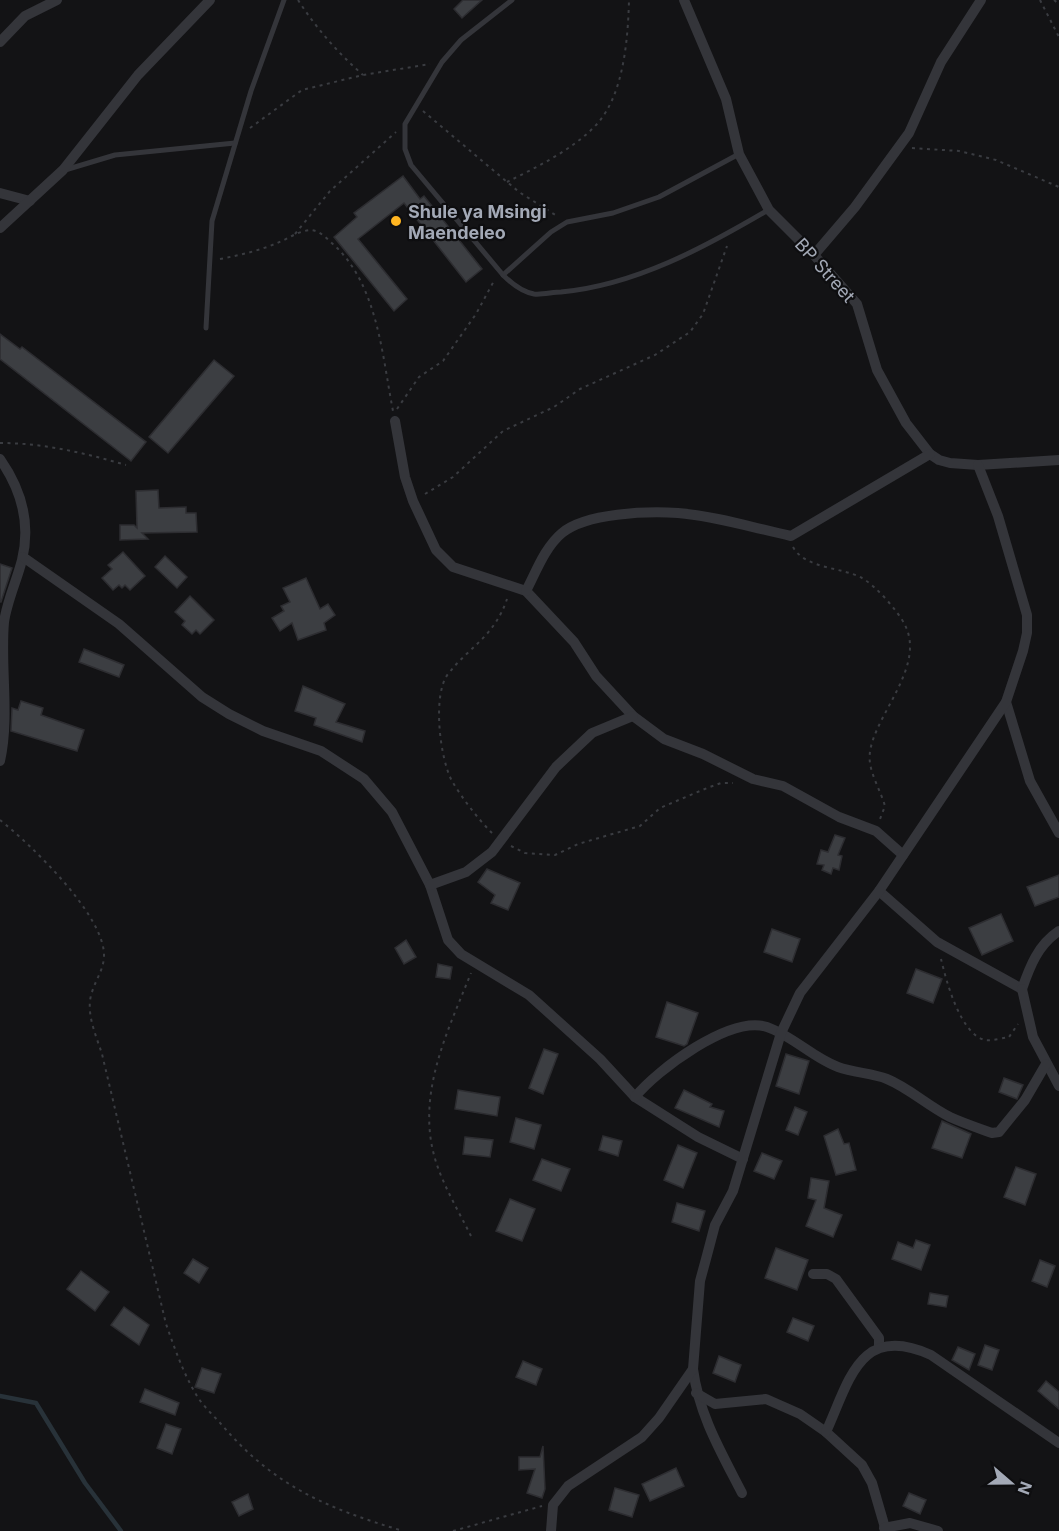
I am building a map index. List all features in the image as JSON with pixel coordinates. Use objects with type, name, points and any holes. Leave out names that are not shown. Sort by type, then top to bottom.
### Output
[{"type":"street","points":[[0,42],[25,16],[57,0]]},
{"type":"street","points":[[0,228],[63,171],[138,75],[210,0]]},
{"type":"street","name":"BP Street","points":[[684,0],[726,99],[739,154],[769,210],[814,255],[857,304],[877,370],[906,423],[930,453]]},
{"type":"street","points":[[814,255],[855,207],[900,147],[909,133],[941,62],[981,0]]},
{"type":"street","points":[[0,193],[30,201]]},
{"type":"street","points":[[395,420],[405,477],[413,501],[436,550],[453,567],[473,576],[511,584],[525,591],[574,642],[596,676],[633,716],[664,739],[703,754],[753,779],[783,786],[838,817],[876,831],[903,855]]},
{"type":"street","points":[[525,591],[544,556],[562,533],[579,523],[608,516],[678,513],[791,536],[930,453],[939,460],[950,463],[978,465],[1059,460]]},
{"type":"street","points":[[0,459],[13,477],[22,498],[25,526],[23,557],[4,622],[0,761]]},
{"type":"street","points":[[742,1493],[709,1431],[696,1393],[693,1369],[703,1270],[715,1225],[733,1191],[781,1033],[800,993],[879,891],[927,823],[1006,702],[1023,651],[1027,633],[1027,615],[998,516],[978,465]]},
{"type":"street","points":[[23,557],[119,624],[202,697],[229,714],[264,731],[321,751],[364,779],[392,812],[430,885],[448,940],[475,964],[529,995],[600,1059],[635,1097],[698,1137],[742,1160]]},
{"type":"street","points":[[1006,702],[1030,781],[1059,833]]},
{"type":"street","points":[[430,885],[466,872],[492,852],[556,767],[592,733],[633,716]]},
{"type":"street","points":[[879,891],[937,942],[1022,989]]},
{"type":"street","points":[[1059,931],[1047,939],[1031,962],[1022,989],[1033,1037],[1059,1086]]},
{"type":"street","points":[[635,1097],[645,1084],[686,1054],[727,1030],[747,1026],[764,1026],[781,1033],[836,1067],[886,1079],[950,1117],[992,1133],[999,1132],[1025,1100],[1046,1064]]},
{"type":"street","points":[[813,1274],[827,1274],[836,1279],[879,1338],[879,1346]]},
{"type":"street","points":[[826,1431],[854,1371],[865,1355],[879,1346],[912,1347],[931,1355],[1059,1443]]},
{"type":"street","points":[[551,1531],[553,1505],[568,1486],[642,1437],[659,1418],[693,1369]]},
{"type":"street","points":[[696,1393],[715,1404],[766,1399],[800,1414],[826,1431],[862,1465],[872,1483],[885,1529],[910,1523],[938,1531]]},
{"type":"lane","points":[[206,328],[212,221],[237,136],[284,0]]},
{"type":"lane","points":[[512,0],[461,40],[442,62],[405,124],[405,149],[411,165],[501,273],[515,286],[533,294],[581,290],[646,271],[707,247],[769,210]]},
{"type":"lane","points":[[63,171],[115,155],[235,143]]},
{"type":"lane","points":[[501,273],[567,222],[613,213],[659,197],[739,154]]},
{"type":"path","points":[[298,0],[309,18],[343,57],[363,75]]},
{"type":"path","points":[[507,182],[584,135],[598,123],[624,65],[629,0]]},
{"type":"path","points":[[1040,0],[1059,37]]},
{"type":"path","points":[[1054,0],[1059,4]]},
{"type":"path","points":[[237,136],[302,90],[363,75],[442,62]]},
{"type":"path","points":[[416,105],[507,182],[567,222]]},
{"type":"path","points":[[295,234],[330,191],[405,124]]},
{"type":"path","points":[[900,147],[958,151],[996,160],[1059,187]]},
{"type":"path","points":[[209,262],[267,249],[295,234],[310,230],[321,234],[339,251],[360,280],[377,328],[393,413],[419,377],[443,361],[501,273]]},
{"type":"path","points":[[413,501],[453,477],[503,430],[554,407],[580,389],[655,355],[690,332],[703,314],[732,232]]},
{"type":"path","points":[[0,443],[24,443],[79,452],[126,465]]},
{"type":"path","points":[[791,536],[796,553],[808,560],[863,579],[896,609],[907,627],[910,647],[907,670],[872,745],[870,762],[885,806],[876,831]]},
{"type":"path","points":[[511,584],[506,602],[489,634],[448,674],[442,685],[438,709],[447,770],[453,782],[489,830],[501,841],[525,853],[555,855],[578,844],[640,826],[660,808],[707,788],[721,783],[744,783],[753,779]]},
{"type":"path","points":[[0,820],[26,841],[58,876],[91,919],[99,938],[104,954],[103,963],[91,993],[89,1012],[102,1054],[166,1324],[181,1364],[198,1397],[240,1447],[294,1490],[355,1516],[403,1531]]},
{"type":"path","points":[[937,942],[954,1003],[978,1037],[987,1040],[1009,1037],[1022,1016]]},
{"type":"path","points":[[471,1236],[436,1161],[429,1119],[434,1066],[475,964]]},
{"type":"path","points":[[453,1531],[537,1506],[553,1505]]},
{"type":"building","points":[[463,0],[482,0],[462,18],[454,9]]},
{"type":"building","points":[[403,176],[420,199],[424,196],[482,269],[466,282],[404,203],[358,239],[407,299],[394,311],[334,237],[357,217],[354,213]]},
{"type":"building","points":[[0,334],[20,349],[22,347],[146,442],[131,461],[0,359]]},
{"type":"building","points":[[214,360],[234,376],[168,453],[149,437]]},
{"type":"building","points":[[158,490],[159,508],[186,507],[186,513],[196,513],[197,532],[142,533],[148,539],[120,540],[120,525],[134,525],[137,528],[136,491]]},
{"type":"building","points":[[123,552],[145,576],[130,590],[125,585],[122,588],[119,585],[113,590],[102,578],[112,569],[108,565]]},
{"type":"building","points":[[165,556],[187,577],[177,588],[155,567]]},
{"type":"building","points":[[0,564],[12,568],[1,602],[0,602]]},
{"type":"building","points":[[306,578],[320,609],[328,604],[335,615],[324,623],[326,630],[298,640],[292,623],[280,631],[272,618],[284,611],[281,606],[290,602],[283,588]]},
{"type":"building","points":[[190,596],[214,620],[200,634],[196,630],[192,634],[182,625],[185,621],[175,612]]},
{"type":"building","points":[[84,649],[124,665],[119,677],[79,662]]},
{"type":"building","points":[[303,686],[345,704],[336,722],[365,731],[362,742],[314,725],[316,718],[295,711]]},
{"type":"building","points":[[21,701],[43,708],[41,715],[84,730],[77,751],[11,731],[12,708],[18,710]]},
{"type":"building","points":[[835,835],[845,838],[838,855],[842,856],[839,870],[833,868],[831,874],[822,870],[824,865],[817,864],[821,850],[828,852]]},
{"type":"building","points":[[487,869],[520,883],[508,910],[491,903],[495,895],[478,882]]},
{"type":"building","points":[[1059,875],[1059,897],[1035,906],[1027,887]]},
{"type":"building","points":[[1001,914],[1013,941],[982,955],[969,928]]},
{"type":"building","points":[[772,929],[800,939],[792,962],[764,952]]},
{"type":"building","points":[[406,940],[416,957],[404,964],[395,948]]},
{"type":"building","points":[[438,964],[452,967],[450,979],[436,977]]},
{"type":"building","points":[[916,969],[942,979],[933,1003],[907,993]]},
{"type":"building","points":[[667,1002],[698,1013],[687,1044],[684,1046],[656,1037]]},
{"type":"building","points":[[544,1049],[558,1054],[543,1094],[529,1088]]},
{"type":"building","points":[[786,1054],[809,1061],[799,1094],[776,1086]]},
{"type":"building","points":[[1004,1078],[1023,1085],[1017,1099],[999,1092]]},
{"type":"building","points":[[458,1090],[500,1097],[497,1116],[455,1109]]},
{"type":"building","points":[[684,1090],[712,1104],[710,1107],[724,1111],[719,1127],[675,1108]]},
{"type":"building","points":[[795,1107],[807,1112],[798,1135],[786,1130]]},
{"type":"building","points":[[516,1118],[541,1125],[534,1149],[510,1142]]},
{"type":"building","points":[[942,1121],[971,1134],[962,1158],[932,1148]]},
{"type":"building","points":[[838,1129],[844,1144],[849,1143],[856,1170],[836,1175],[824,1136]]},
{"type":"building","points":[[603,1136],[622,1141],[618,1156],[599,1150]]},
{"type":"building","points":[[465,1137],[493,1140],[490,1157],[463,1154]]},
{"type":"building","points":[[678,1145],[697,1153],[683,1188],[664,1180]]},
{"type":"building","points":[[762,1153],[782,1161],[774,1179],[754,1171]]},
{"type":"building","points":[[542,1159],[570,1169],[561,1191],[533,1180]]},
{"type":"building","points":[[1016,1167],[1036,1174],[1025,1205],[1004,1197]]},
{"type":"building","points":[[811,1178],[829,1181],[824,1208],[842,1215],[833,1237],[806,1226],[816,1200],[808,1198]]},
{"type":"building","points":[[510,1199],[535,1209],[522,1241],[496,1231]]},
{"type":"building","points":[[677,1203],[705,1211],[699,1231],[672,1222]]},
{"type":"building","points":[[916,1240],[930,1245],[921,1270],[892,1259],[898,1242],[913,1248]]},
{"type":"building","points":[[776,1248],[808,1260],[797,1290],[765,1278]]},
{"type":"building","points":[[193,1259],[208,1268],[199,1283],[184,1273]]},
{"type":"building","points":[[1040,1260],[1055,1266],[1047,1287],[1032,1281]]},
{"type":"building","points":[[81,1271],[109,1292],[95,1311],[67,1289]]},
{"type":"building","points":[[930,1293],[948,1296],[946,1307],[928,1304]]},
{"type":"building","points":[[124,1307],[149,1325],[139,1345],[111,1325]]},
{"type":"building","points":[[793,1318],[814,1326],[808,1341],[787,1332]]},
{"type":"building","points":[[985,1345],[999,1350],[992,1370],[978,1365]]},
{"type":"building","points":[[958,1347],[975,1354],[969,1370],[952,1360]]},
{"type":"building","points":[[719,1356],[741,1365],[735,1382],[713,1373]]},
{"type":"building","points":[[523,1361],[542,1369],[536,1385],[516,1377]]},
{"type":"building","points":[[202,1368],[221,1374],[214,1393],[195,1387]]},
{"type":"building","points":[[1046,1381],[1059,1392],[1059,1409],[1038,1391]]},
{"type":"building","points":[[145,1389],[179,1403],[175,1415],[140,1402]]},
{"type":"building","points":[[166,1424],[181,1429],[172,1454],[157,1448]]},
{"type":"building","points":[[543,1446],[545,1489],[542,1498],[527,1493],[535,1469],[519,1470],[519,1457],[540,1457]]},
{"type":"building","points":[[676,1468],[684,1486],[650,1501],[642,1484]]},
{"type":"building","points":[[615,1488],[639,1495],[632,1517],[609,1510]]},
{"type":"building","points":[[909,1493],[926,1500],[920,1514],[903,1506]]},
{"type":"building","points":[[248,1494],[253,1509],[239,1516],[232,1502]]},
{"type":"waterway","points":[[0,1396],[36,1403],[85,1483],[121,1531]]},
{"type":"place","name":"Shule ya Msingi Maendeleo","points":[[396,221]]}]
